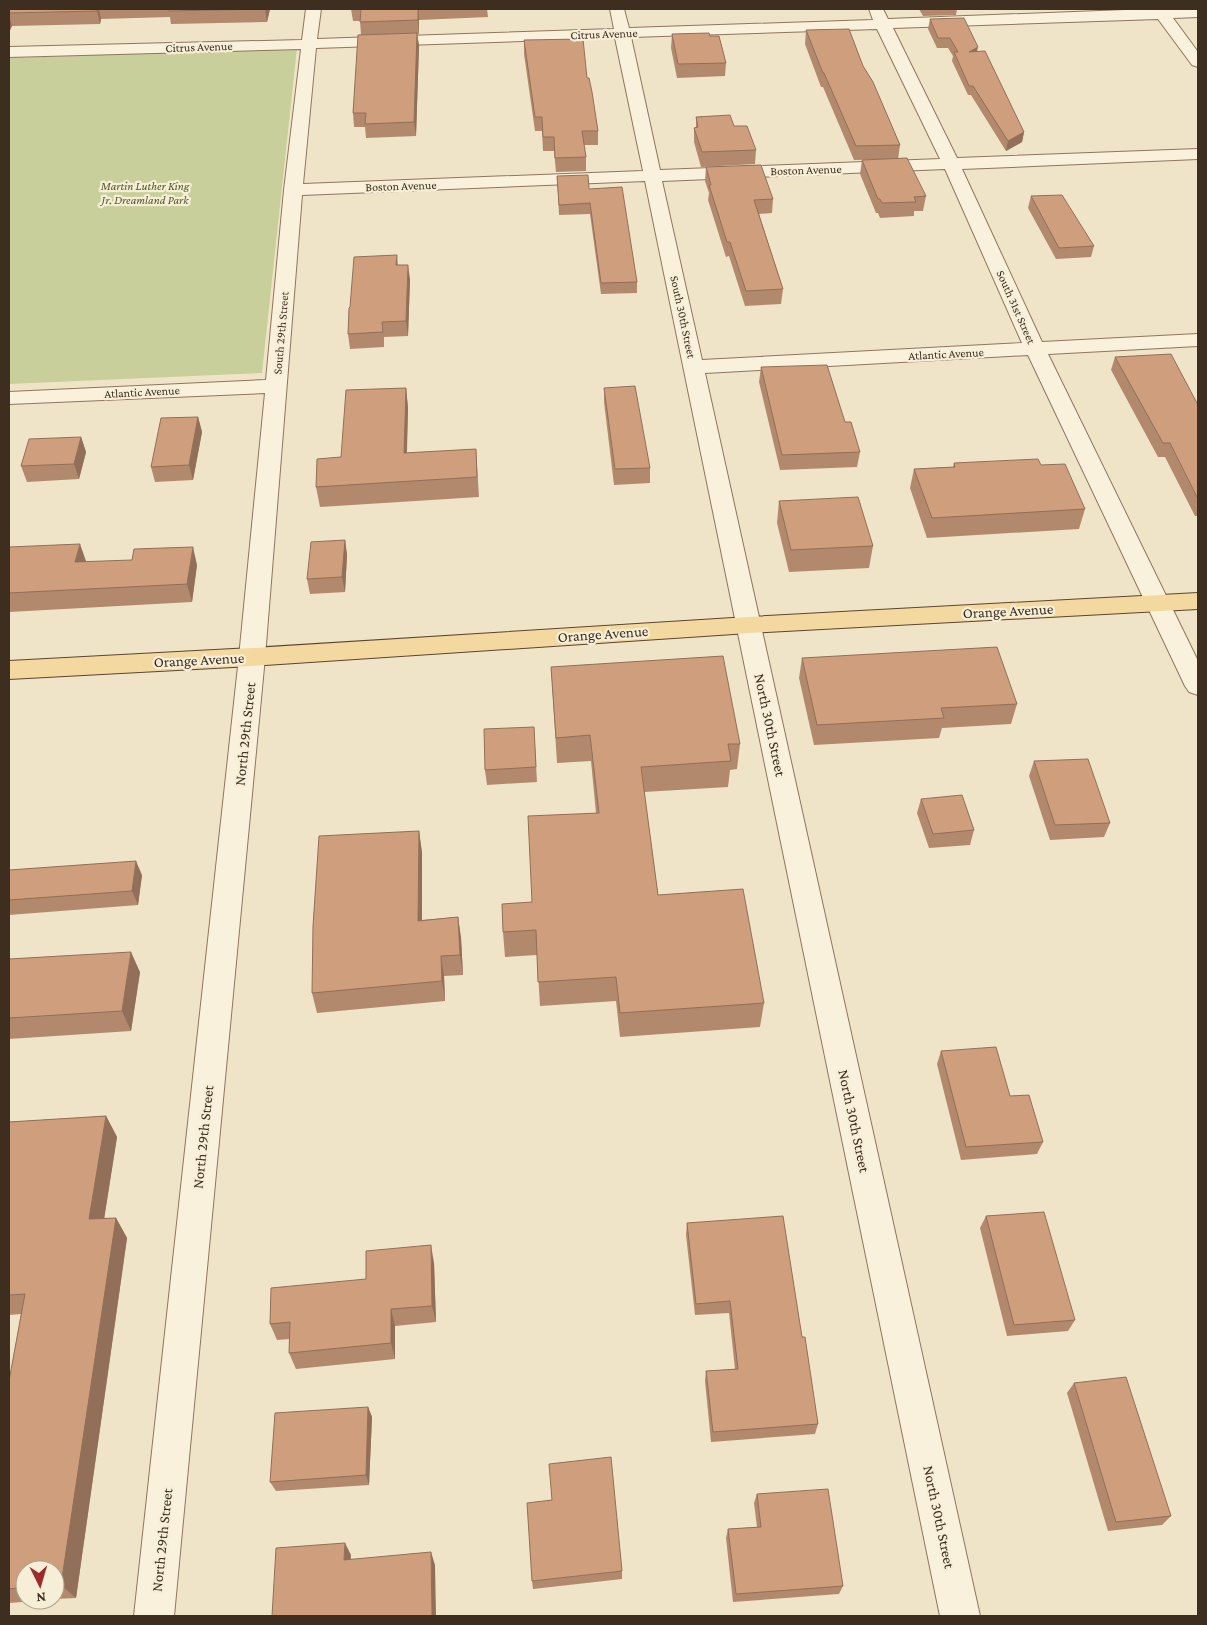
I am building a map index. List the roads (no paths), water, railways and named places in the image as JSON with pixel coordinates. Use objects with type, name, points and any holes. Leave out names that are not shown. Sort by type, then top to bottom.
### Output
[{"type":"main road","name":"Orange Avenue","points":[[9,670],[1198,600]]},
{"type":"street","name":"South 29th Street","points":[[252,657],[293,190],[313,9]]},
{"type":"street","name":"South 30th Street","points":[[617,9],[749,625]]},
{"type":"street","name":"Citrus Avenue","points":[[9,52],[622,33],[880,17],[1160,11],[1198,13]]},
{"type":"street","points":[[1160,11],[1198,62]]},
{"type":"street","name":"South 31st Street","points":[[880,17],[951,164],[1035,349],[1198,686]]},
{"type":"street","name":"Boston Avenue","points":[[293,190],[1198,154]]},
{"type":"street","name":"Atlantic Avenue","points":[[693,367],[1198,340]]},
{"type":"street","name":"Atlantic Avenue","points":[[9,398],[276,386]]},
{"type":"street","name":"North 30th Street","points":[[749,625],[960,1616]]},
{"type":"street","name":"North 29th Street","points":[[154,1616],[252,657]]},
{"type":"park label","name":"Martin Luther King Jr. Dreamland Park","points":[[145,193]]}]
